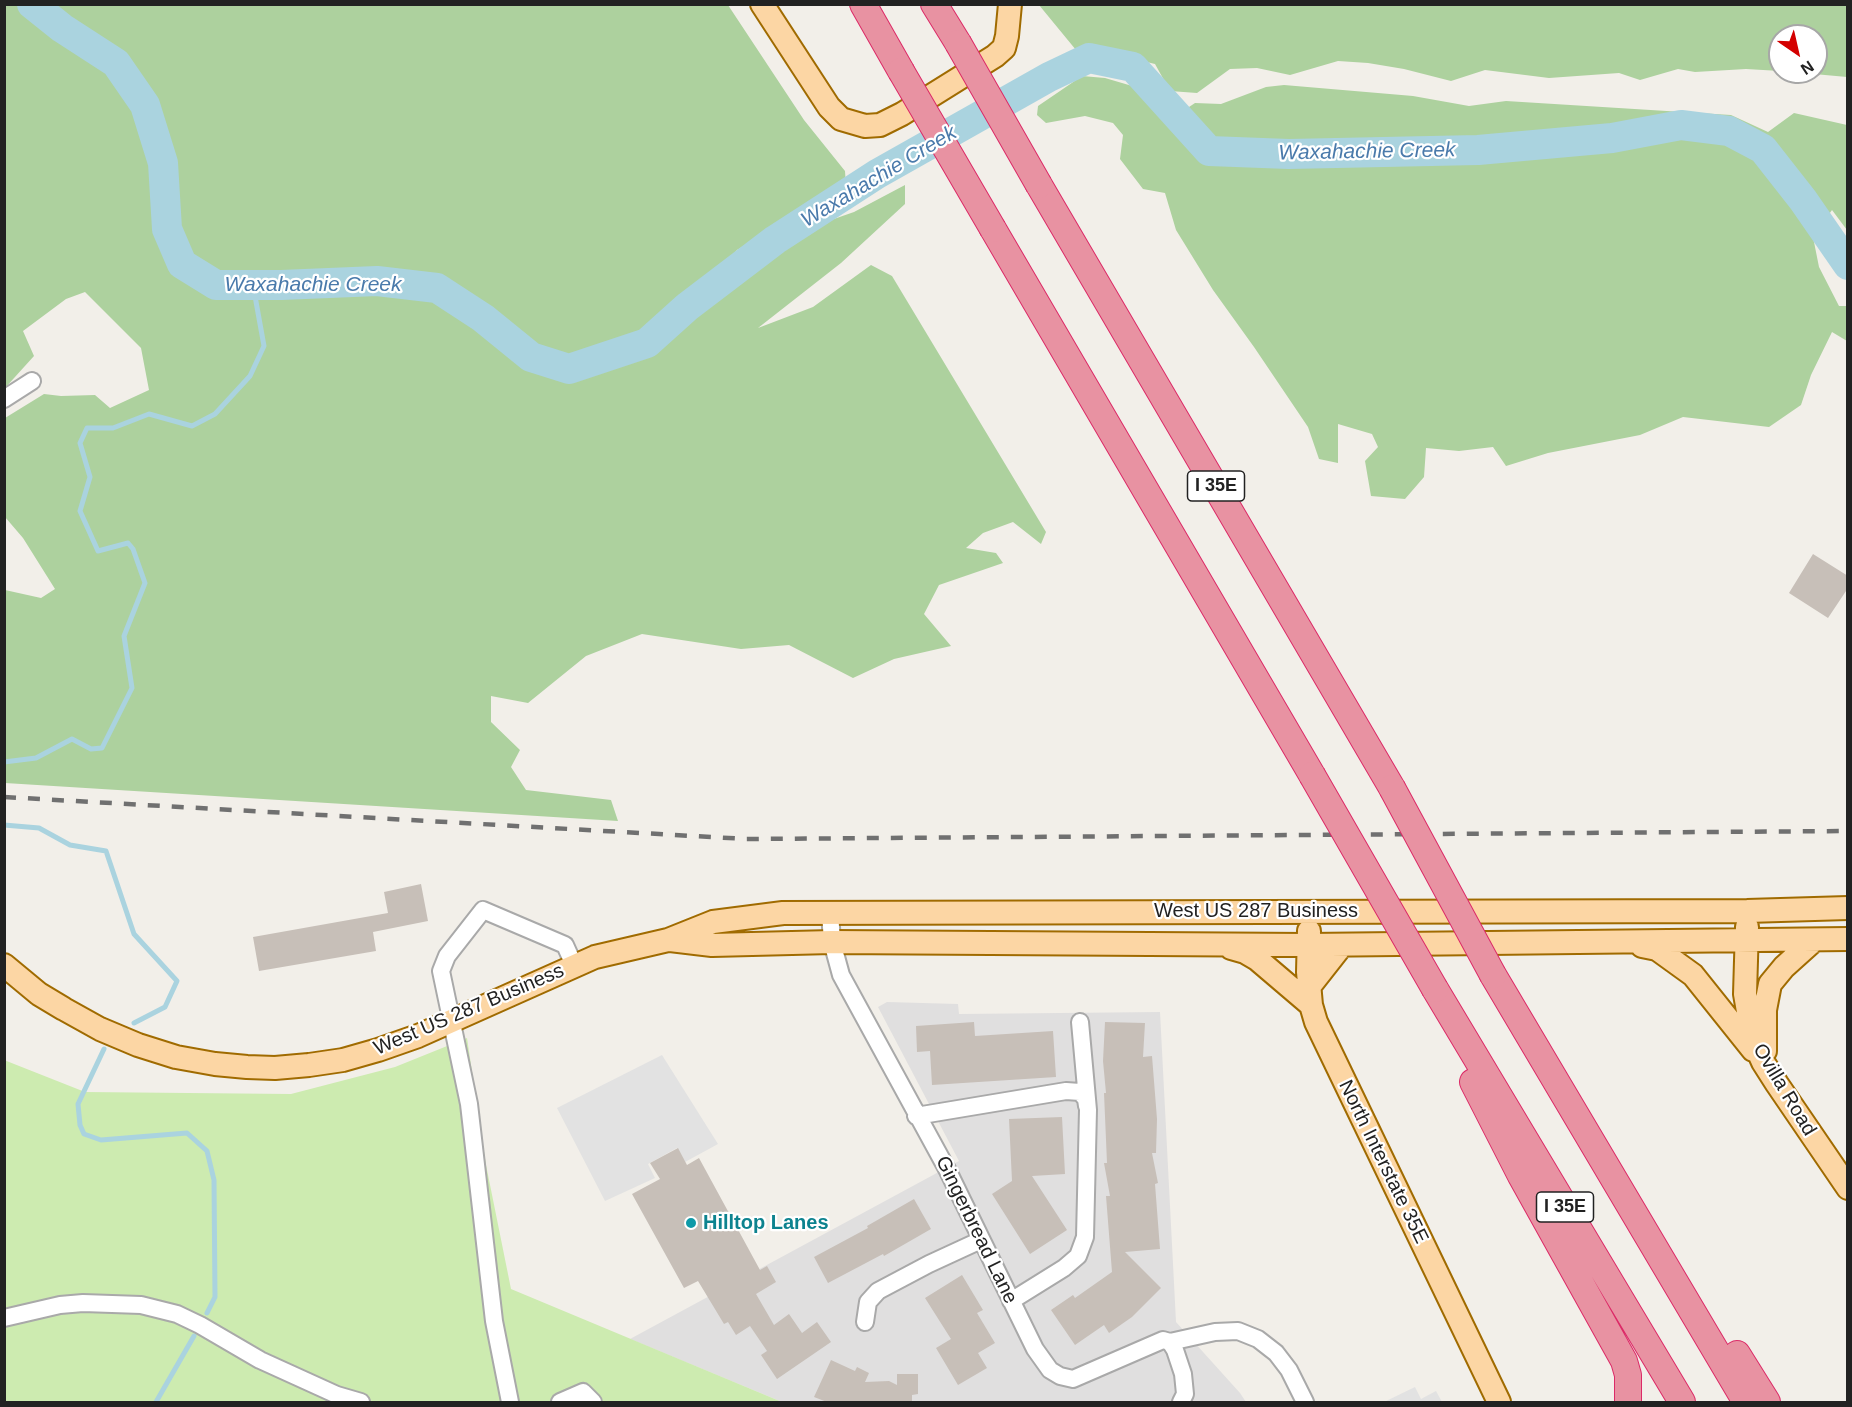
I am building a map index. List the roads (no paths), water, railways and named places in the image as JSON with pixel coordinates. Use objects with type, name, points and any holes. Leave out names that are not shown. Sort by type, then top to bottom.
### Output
[{"type":"highway","name":"I 35E","points":[[863,4],[1441,1000],[1678,1400]]},
{"type":"highway","name":"I 35E","points":[[934,4],[1392,788],[1493,975],[1746,1402]]},
{"type":"highway","points":[[1441,1000],[1475,1087],[1521,1176],[1624,1361],[1628,1375],[1628,1402]]},
{"type":"highway","points":[[1590,1142],[1632,1185],[1767,1402]]},
{"type":"main road","points":[[762,4],[829,107],[841,119],[865,126],[880,125],[902,114],[995,56],[1004,48],[1010,4]]},
{"type":"main road","name":"West US 287 Business","points":[[4,965],[39,994],[100,1029],[138,1045],[177,1057],[226,1065],[275,1068],[343,1060],[418,1036],[606,954],[668,939],[713,922],[783,913],[1747,911],[1848,908]]},
{"type":"main road","name":"Ovilla Road","points":[[1747,911],[1745,994],[1753,1040],[1765,1065],[1848,1188]]},
{"type":"main road","name":"North Interstate 35E","points":[[1310,912],[1308,945],[1310,996],[1325,1044],[1499,1402]]},
{"type":"main road","name":"West US 287 Business","points":[[668,939],[712,945],[832,942],[1342,945],[1848,939]]},
{"type":"main road","points":[[1765,1065],[1765,1010],[1770,984],[1784,967],[1814,940]]},
{"type":"main road","points":[[1620,941],[1657,949],[1694,975],[1765,1065]]},
{"type":"main road","points":[[1212,944],[1245,952],[1310,996],[1342,945]]},
{"type":"street","points":[[4,399],[32,381]]},
{"type":"street","points":[[510,1402],[494,1321],[469,1104],[441,971],[447,956],[483,910],[565,945],[574,966]]},
{"type":"street","name":"Gingerbread Lane","points":[[830,912],[832,942],[841,975],[948,1171],[1035,1350],[1050,1370],[1060,1376],[1073,1379],[1163,1340],[1170,1342],[1215,1332],[1238,1331],[1258,1339],[1276,1353],[1289,1370],[1305,1402]]},
{"type":"street","points":[[1011,1301],[1064,1268],[1078,1256],[1085,1237],[1088,1110],[1080,1022]]},
{"type":"street","points":[[916,1116],[1066,1091],[1080,1092],[1086,1099],[1088,1110]]},
{"type":"street","points":[[865,1322],[868,1302],[878,1291],[981,1240]]},
{"type":"street","points":[[4,1318],[60,1305],[83,1303],[141,1305],[200,1324],[260,1360],[337,1395],[361,1402]]},
{"type":"street","points":[[1170,1342],[1183,1374],[1185,1394],[1181,1402]]},
{"type":"street","points":[[560,1402],[588,1397]]},
{"type":"waterway","name":"Waxahachie Creek","points":[[32,4],[62,28],[116,63],[145,105],[163,163],[167,229],[182,264],[216,285],[377,281],[437,288],[483,318],[531,357],[569,369],[647,343],[687,307],[775,240],[877,174],[1049,77],[1089,58],[1133,67],[1209,151],[1289,154],[1478,150],[1612,138],[1681,125],[1729,131],[1763,149],[1803,200],[1848,265]]},
{"type":"waterway","points":[[4,762],[36,758],[72,739],[91,749],[102,748],[132,688],[124,636],[145,583],[133,549],[128,543],[98,551],[80,511],[90,477],[80,443],[87,428],[113,428],[149,414],[192,426],[215,414],[250,376],[264,346],[253,285]]},
{"type":"waterway","points":[[4,825],[39,828],[70,845],[106,851],[134,934],[177,981],[165,1007],[134,1023]]},
{"type":"waterway","points":[[104,1049],[78,1104],[80,1125],[84,1134],[101,1140],[187,1133],[207,1151],[214,1180],[215,1297],[207,1313]]},
{"type":"waterway","points":[[156,1402],[194,1336]]},
{"type":"railway","points":[[4,797],[746,839],[1848,831]]},
{"type":"place","name":"Hilltop Lanes","points":[[691,1223]]}]
